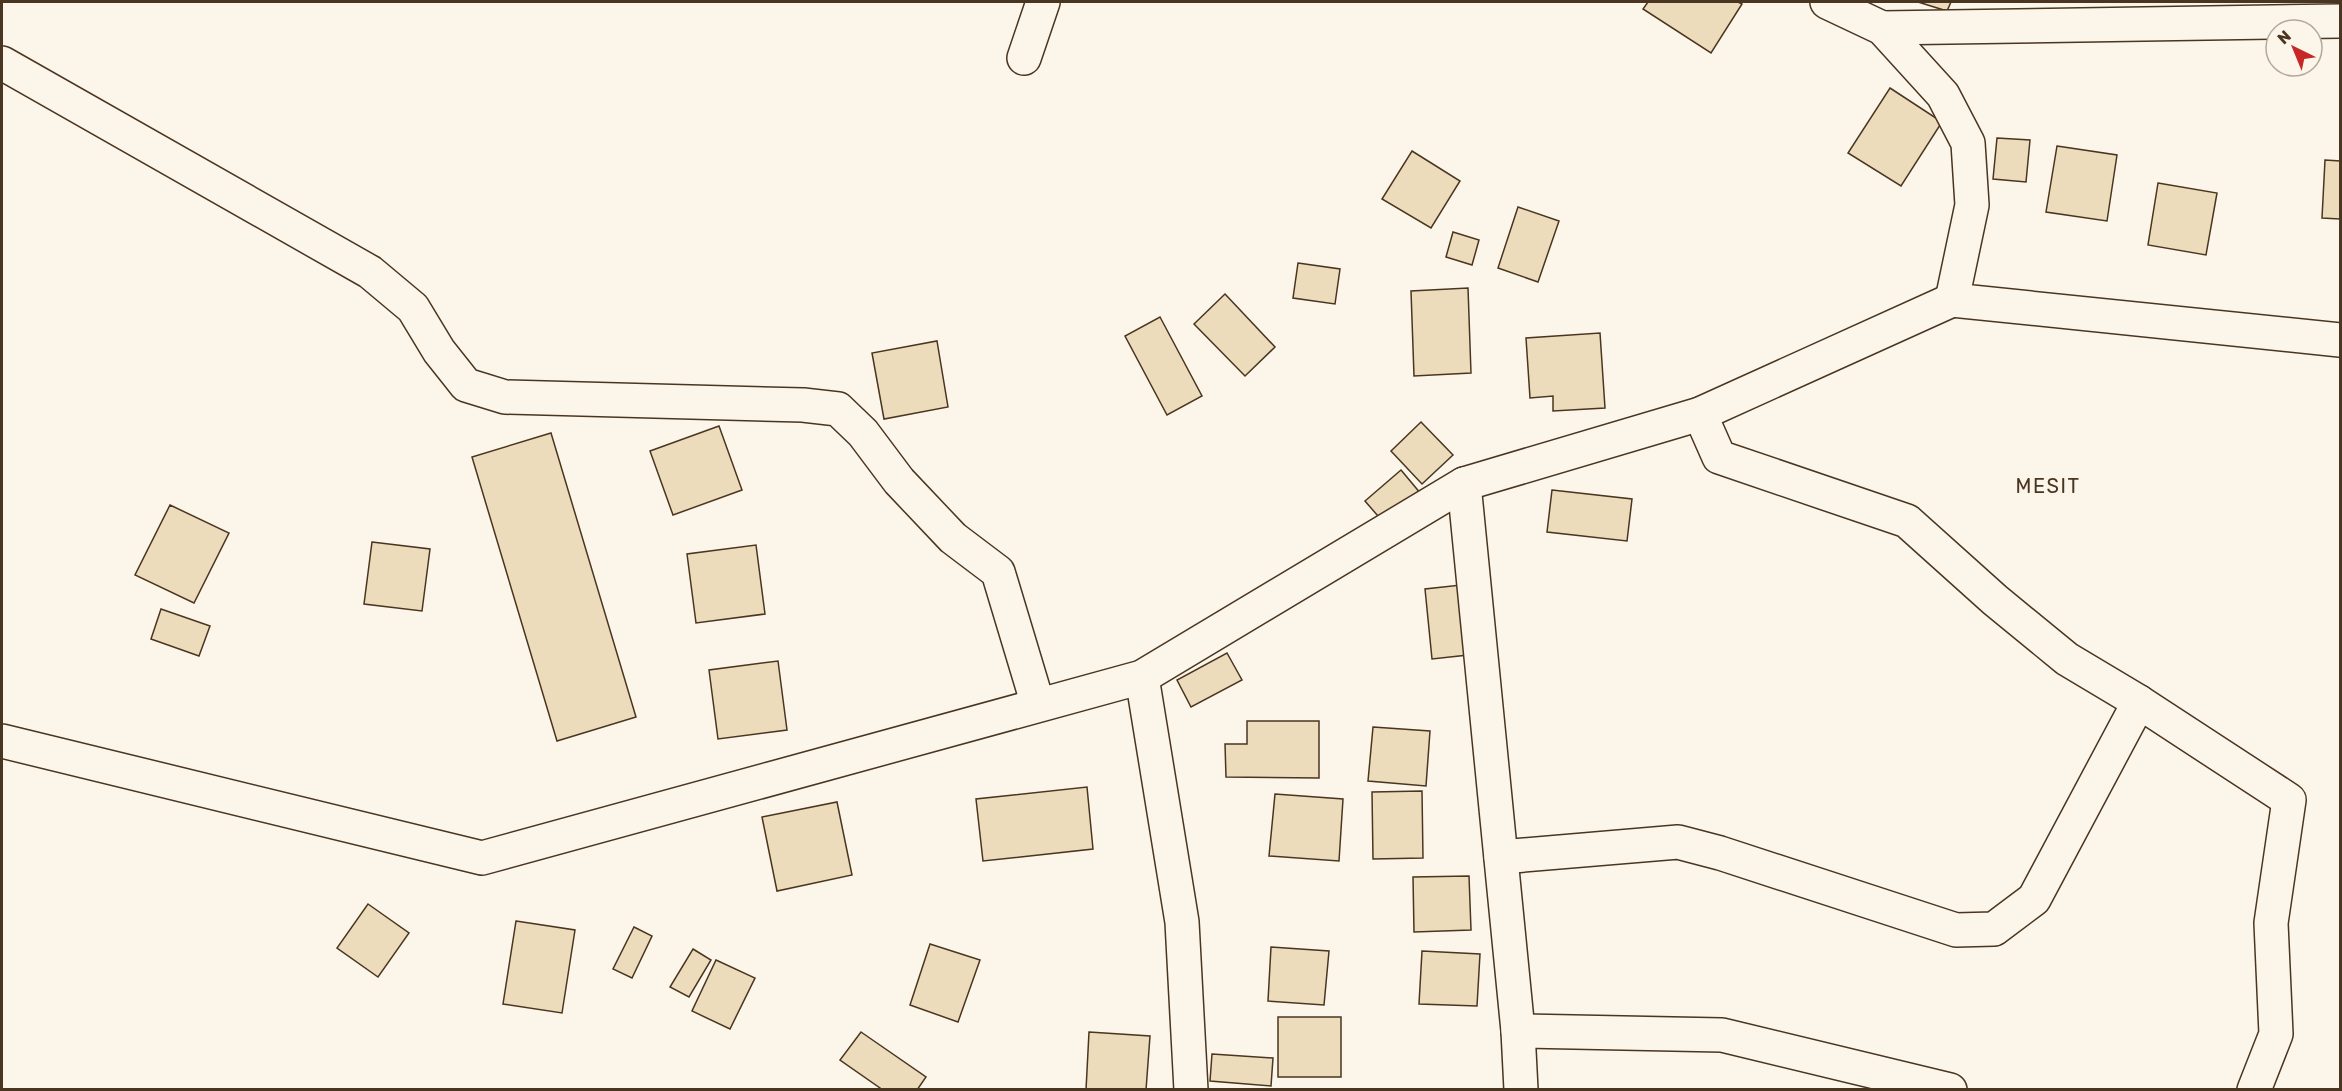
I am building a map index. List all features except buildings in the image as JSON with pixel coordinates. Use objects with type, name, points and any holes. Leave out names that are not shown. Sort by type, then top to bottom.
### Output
[{"type":"street","points":[[1024,58],[1043,2]]},
{"type":"street","points":[[1827,2],[1882,28],[1943,95],[1968,143],[1972,205],[1952,300]]},
{"type":"street","points":[[1882,28],[2340,21]]},
{"type":"street","points":[[2,63],[370,272],[413,308],[440,351],[466,385],[505,397],[803,405],[838,409],[863,433],[899,481],[952,538],[998,572],[1038,705]]},
{"type":"street","points":[[2,741],[482,858],[1142,677],[1464,484],[1700,414],[1952,300],[2340,340]]},
{"type":"street","points":[[1700,414],[1719,457],[1907,521],[1995,600],[2067,659],[2139,702],[2289,800],[2271,923],[2276,1034],[2254,1089]]},
{"type":"street","points":[[1464,484],[1502,857],[1518,1030],[1521,1089]]},
{"type":"street","points":[[1142,677],[1182,922],[1191,1089]]},
{"type":"street","points":[[1502,857],[1678,842],[1720,852],[1956,930],[1994,929],[2034,899],[2139,702]]},
{"type":"street","points":[[1518,1030],[1722,1035],[1870,1080],[1950,1089]]},
{"type":"district","name":"MESIT","points":[[2048,486]]}]
